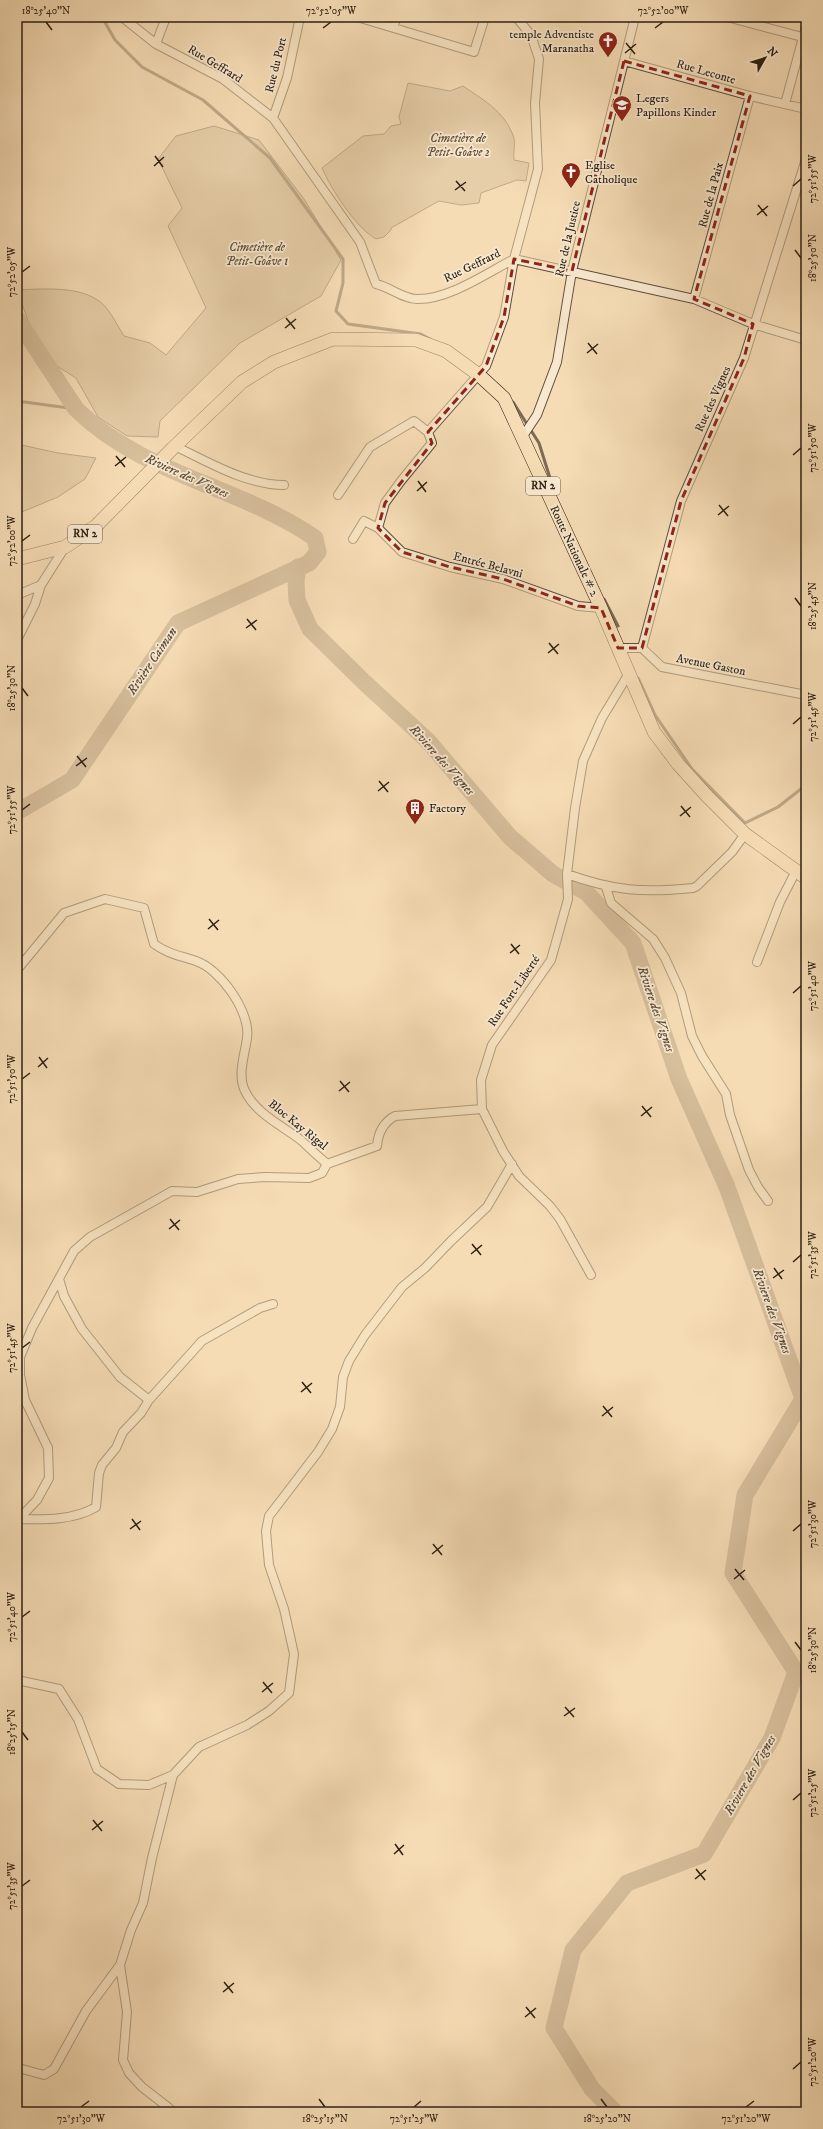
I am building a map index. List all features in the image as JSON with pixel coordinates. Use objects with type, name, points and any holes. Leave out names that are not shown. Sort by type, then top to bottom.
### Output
[{"type":"main road","name":"Route Nationale # 2","points":[[174,447],[242,382],[274,362],[333,339],[416,340],[446,351],[483,371],[504,398],[521,439],[601,608],[654,732],[702,791],[745,834],[801,874]]},
{"type":"main road","name":"RN 2","points":[[17,559],[65,547],[96,526],[174,447]]},
{"type":"street","name":"Rue Geffrard","points":[[122,17],[156,44],[223,79],[273,118],[360,242],[376,284],[416,299],[438,295],[465,285],[514,258],[694,299],[753,324],[806,340]]},
{"type":"street","points":[[156,44],[166,17]]},
{"type":"street","name":"Rue du Port","points":[[273,118],[288,78],[300,17]]},
{"type":"street","points":[[357,17],[474,52],[485,17]]},
{"type":"street","points":[[393,27],[397,17]]},
{"type":"street","points":[[428,432],[483,371],[504,317],[514,258],[538,169],[535,102],[539,59],[531,35],[516,17]]},
{"type":"street","name":"Rue de la Justice","points":[[521,439],[537,415],[556,362],[572,271],[635,17]]},
{"type":"street","points":[[727,17],[805,38]]},
{"type":"street","points":[[785,104],[805,38],[806,26]]},
{"type":"street","name":"Rue Leconte","points":[[624,62],[750,96],[806,109]]},
{"type":"street","name":"Rue de la Paix","points":[[694,299],[750,96]]},
{"type":"street","name":"Rue des Vignes","points":[[642,648],[681,501],[744,358],[753,324],[806,158]]},
{"type":"street","points":[[338,495],[370,447],[414,421],[428,432],[432,443],[385,503],[378,528],[364,521],[354,539]]},
{"type":"street","points":[[174,447],[252,479],[275,485],[284,485]]},
{"type":"street","name":"Entrée Belavni","points":[[378,528],[402,552],[450,568],[503,579],[578,606],[601,608]]},
{"type":"street","points":[[17,640],[35,604],[40,585],[65,547]]},
{"type":"street","points":[[17,595],[40,585]]},
{"type":"street","points":[[618,648],[642,648]]},
{"type":"street","name":"Avenue Gaston","points":[[642,648],[662,667],[806,695]]},
{"type":"street","name":"Rue Fort-Liberté","points":[[591,1274],[560,1219],[519,1176],[512,1164],[482,1109],[481,1080],[492,1045],[551,960],[568,899],[567,874],[583,761],[602,718],[628,674]]},
{"type":"street","points":[[567,874],[606,887],[654,892],[693,888],[698,886],[732,852],[745,834]]},
{"type":"street","points":[[757,962],[780,902],[801,874]]},
{"type":"street","points":[[606,887],[611,903],[652,940],[668,964],[681,993],[692,1036],[702,1056],[726,1094],[730,1115],[749,1170],[768,1202]]},
{"type":"street","name":"Bloc Kay Rigal","points":[[17,970],[64,913],[105,899],[144,908],[154,944],[181,957],[196,961],[211,970],[240,1005],[248,1031],[241,1074],[245,1091],[260,1110],[302,1141],[327,1164]]},
{"type":"street","points":[[19,1520],[37,1500],[49,1478],[48,1448],[26,1400],[20,1376],[20,1357],[32,1328],[74,1251],[90,1236],[172,1191],[197,1192],[238,1180],[258,1177],[309,1178],[322,1173],[327,1164],[377,1146],[378,1136],[388,1120],[395,1116],[482,1109]]},
{"type":"street","points":[[17,1680],[60,1689],[78,1719],[97,1769],[119,1784],[149,1786],[174,1775],[199,1747],[247,1725],[269,1711],[289,1693],[294,1654],[284,1609],[269,1565],[266,1531],[269,1516],[318,1452],[332,1429],[340,1407],[345,1372],[349,1361],[365,1335],[402,1287],[425,1268],[487,1207],[512,1164]]},
{"type":"street","points":[[59,1279],[64,1296],[82,1329],[120,1377],[149,1400]]},
{"type":"street","points":[[19,1520],[50,1519],[89,1511],[96,1507],[99,1473],[102,1465],[116,1448],[123,1432],[140,1413],[149,1400],[202,1341],[260,1308],[273,1304]]},
{"type":"street","points":[[17,2070],[22,2069],[44,2075],[54,2068],[86,2011],[120,1965],[131,1930],[143,1903],[152,1858],[174,1775]]},
{"type":"street","points":[[120,1965],[127,2012],[123,2060],[129,2072],[142,2087],[169,2108],[170,2112]]},
{"type":"highlighted area","points":[[624,61],[750,96],[694,299],[753,324],[744,358],[681,501],[642,648],[618,648],[601,608],[578,606],[503,579],[450,567],[402,552],[386,538],[378,528],[385,503],[432,443],[428,432],[486,366],[504,317],[514,259],[572,271]]},
{"type":"green space","name":"Cimetière de Petit-Goâve 2","points":[[408,83],[450,91],[463,86],[492,106],[504,119],[513,135],[514,160],[529,163],[526,181],[517,180],[481,193],[479,203],[461,205],[439,201],[391,228],[391,230],[384,237],[376,239],[368,234],[352,217],[331,186],[322,168],[363,136],[384,134],[391,126],[401,124],[399,117]]},
{"type":"green space","name":"Cimetière de Petit-Goâve 1","points":[[214,126],[259,140],[304,199],[341,260],[321,296],[240,343],[160,421],[158,437],[127,436],[98,417],[76,378],[41,356],[17,290],[58,289],[88,295],[105,306],[124,336],[150,343],[166,355],[206,308],[168,226],[182,208],[158,159],[176,136]]},
{"type":"green space","points":[[17,444],[58,453],[96,458],[85,479],[58,497],[17,514]]},
{"type":"waterway","points":[[102,17],[115,40],[142,67],[203,100],[270,158],[343,259],[343,283],[336,311],[348,324],[421,334],[430,339]]},
{"type":"waterway","name":"Rivière Caiman","points":[[17,319],[76,409],[102,431],[131,450],[161,465],[255,505],[286,520],[315,538],[318,552],[309,563],[178,623],[72,780],[17,812]]},
{"type":"waterway","name":"Riviere des Vignes","points":[[17,401],[76,409]]},
{"type":"waterway","points":[[513,402],[539,443],[555,494]]},
{"type":"waterway","name":"Riviere des Vignes","points":[[298,567],[296,581],[297,600],[310,629],[364,682],[428,741],[510,837],[553,874],[586,892],[633,943],[679,1079],[727,1187],[803,1399],[745,1495],[733,1573],[796,1672],[772,1738],[704,1854],[627,1883],[573,1950],[554,2028],[592,2089],[615,2112]]},
{"type":"waterway","points":[[604,599],[618,626]]},
{"type":"waterway","points":[[638,678],[655,715],[692,769],[745,823],[778,807],[806,785]]},
{"type":"place","name":"temple Adventiste Maranatha","points":[[608,58]]},
{"type":"place","name":"Legers Papillons Kinder","points":[[622,122]]},
{"type":"place","name":"Eglise Catholique","points":[[571,189]]},
{"type":"place","name":"Factory","points":[[415,825]]}]
